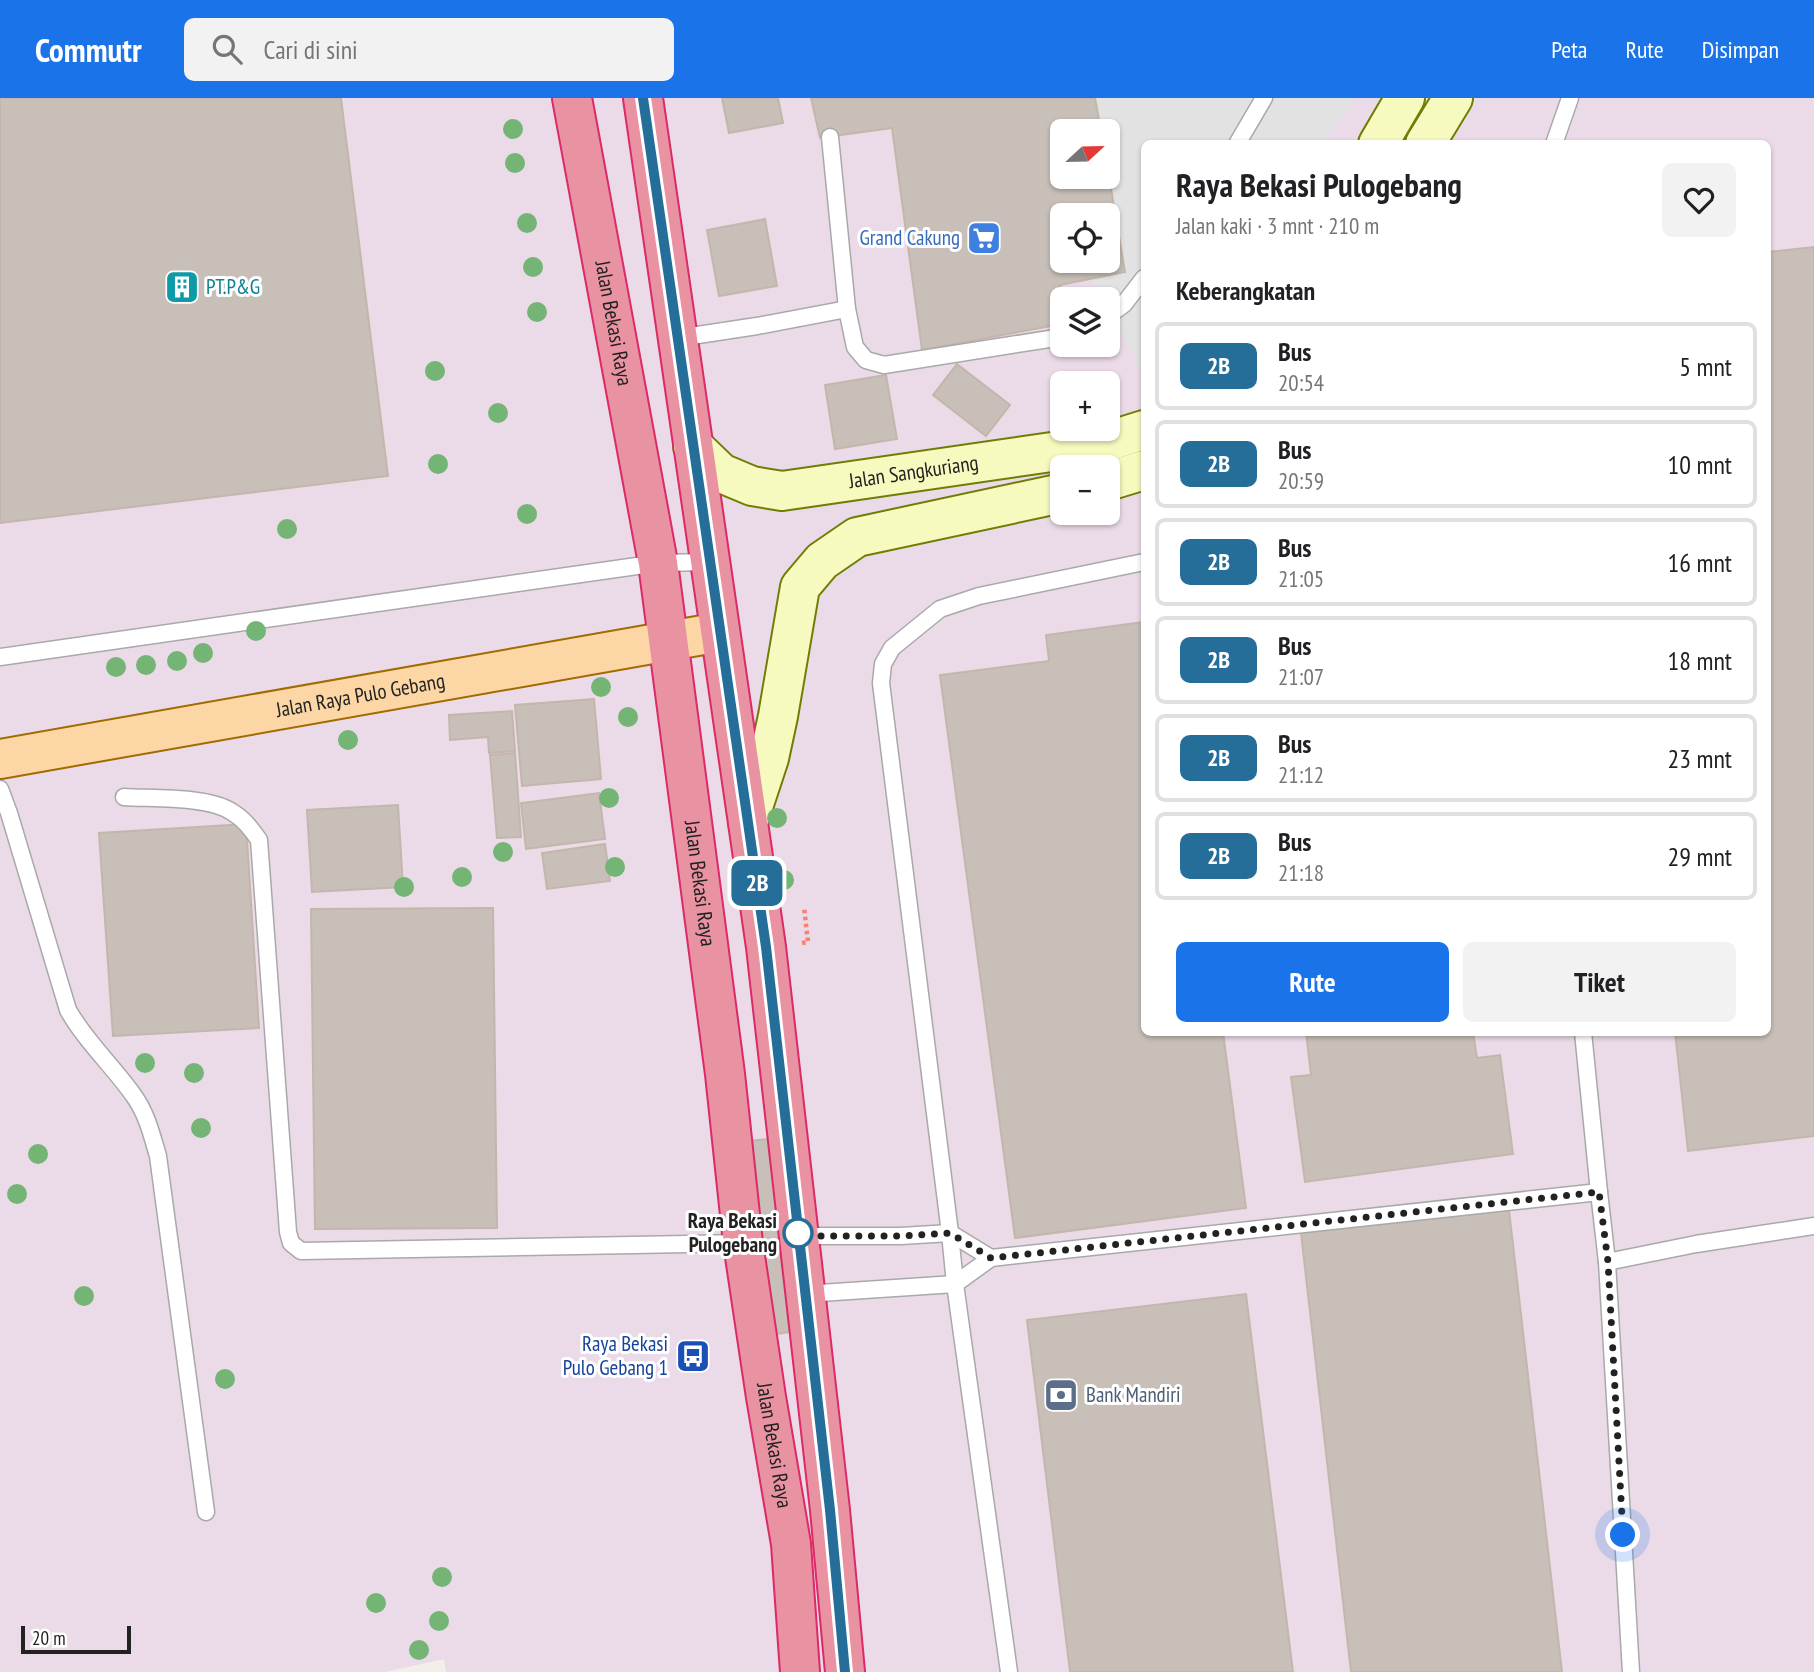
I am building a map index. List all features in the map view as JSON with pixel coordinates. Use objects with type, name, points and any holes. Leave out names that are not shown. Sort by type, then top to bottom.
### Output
[{"type":"highway","name":"Jalan Bekasi Raya","points":[[572,98],[658,564],[725,1074],[743,1243],[791,1544],[800,1672]]},
{"type":"highway","points":[[643,98],[766,947],[845,1672]]},
{"type":"highway","points":[[791,1544],[832,1539]]},
{"type":"main road","name":"Jalan Raya Pulo Gebang","points":[[0,760],[720,632]]},
{"type":"street","points":[[1380,140],[1405,98]]},
{"type":"street","points":[[1428,140],[1453,98]]},
{"type":"street","name":"Jalan Sangkuriang","points":[[694,446],[721,473],[752,486],[782,491],[1093,446],[1141,431]]},
{"type":"street","points":[[1120,477],[1141,471]]},
{"type":"street","points":[[748,821],[774,737],[800,587],[822,561],[857,537],[1050,496]]},
{"type":"lane","points":[[1239,140],[1264,98]]},
{"type":"lane","points":[[1555,140],[1570,98]]},
{"type":"lane","points":[[830,137],[847,309],[855,347],[866,360],[884,365],[1050,339]]},
{"type":"lane","points":[[1120,307],[1141,282]]},
{"type":"lane","points":[[678,338],[847,309]]},
{"type":"lane","points":[[0,657],[658,564],[710,562]]},
{"type":"lane","points":[[1009,1672],[955,1284],[884,710],[881,683],[883,664],[892,648],[940,609],[979,596],[1141,563]]},
{"type":"lane","points":[[0,789],[68,1010],[79,1030],[135,1097],[152,1134],[158,1156],[206,1512]]},
{"type":"lane","points":[[124,797],[202,801],[230,810],[246,822],[259,840],[291,1244],[301,1251],[743,1243]]},
{"type":"lane","points":[[1583,1036],[1608,1262],[1630,1672]]},
{"type":"lane","points":[[805,1294],[955,1284],[991,1258],[1599,1192]]},
{"type":"lane","points":[[1608,1262],[1696,1244],[1814,1226]]},
{"type":"lane","points":[[799,1236],[950,1233],[991,1258]]},
{"type":"path","points":[[804,907],[808,942]]},
{"type":"shaded area","points":[[0,98],[1814,98],[1814,1672],[446,1672],[444,1659],[385,1672],[0,1672]]},
{"type":"shaded area","points":[[1095,98],[1356,98],[1325,140],[1141,140],[1141,369],[1120,330],[1120,287],[1096,287],[1092,279],[1125,272],[1120,242],[1120,203],[1113,203],[1111,189],[1120,189],[1120,119],[1099,119]]},
{"type":"building","name":"PT.P&G","points":[[0,98],[341,98],[388,476],[0,523]]},
{"type":"building","points":[[722,98],[778,98],[783,123],[729,133]]},
{"type":"building","name":"Grand Cakung","points":[[811,98],[1095,98],[1099,119],[1050,119],[1050,189],[1111,189],[1113,203],[1050,203],[1050,273],[1120,273],[1050,287],[1050,326],[922,350],[892,128],[820,138]]},
{"type":"building","points":[[765,219],[777,286],[719,296],[707,230]]},
{"type":"building","name":"Grand Cakung","points":[[1120,242],[1125,272],[1120,273]]},
{"type":"building","points":[[1814,247],[1814,1136],[1688,1151],[1675,1036],[1771,1036],[1771,252]]},
{"type":"building","points":[[957,364],[1010,405],[986,436],[933,395]]},
{"type":"building","points":[[886,375],[897,439],[835,449],[825,385]]},
{"type":"building","points":[[1141,622],[1141,1036],[1224,1036],[1246,1208],[1015,1238],[940,675],[1049,661],[1046,635]]},
{"type":"building","points":[[594,699],[601,779],[522,786],[515,705]]},
{"type":"building","points":[[512,711],[515,751],[489,753],[488,737],[450,740],[449,715]]},
{"type":"building","points":[[515,753],[521,837],[497,838],[490,755]]},
{"type":"building","points":[[599,793],[605,839],[526,849],[521,803]]},
{"type":"building","points":[[398,805],[403,887],[312,892],[307,810]]},
{"type":"building","points":[[246,824],[259,1028],[113,1036],[99,833]]},
{"type":"building","points":[[605,844],[610,881],[547,889],[542,853]]},
{"type":"building","points":[[493,908],[497,1228],[315,1229],[311,909]]},
{"type":"building","points":[[1306,1036],[1474,1036],[1477,1058],[1500,1055],[1513,1154],[1305,1182],[1291,1077],[1311,1075]]},
{"type":"building","points":[[769,1139],[790,1332],[770,1335],[748,1141]]},
{"type":"building","points":[[1509,1210],[1562,1672],[1351,1672],[1301,1233]]},
{"type":"building","points":[[1246,1294],[1293,1672],[1070,1672],[1027,1320]]},
{"type":"bus line","name":"2B","points":[[643,98],[766,947],[830,1510],[845,1672]]},
{"type":"place","name":"Grand Cakung","points":[[984,238]]},
{"type":"place","name":"PT.P&G","points":[[182,287]]},
{"type":"place","name":"Raya Bekasi Pulogebang","points":[[798,1233]]},
{"type":"place","name":"Raya Bekasi Pulo Gebang 1","points":[[693,1356]]},
{"type":"place","name":"Bank Mandiri","points":[[1061,1395]]},
{"type":"route","points":[[798,1233],[799,1236],[901,1236],[950,1233],[991,1258],[1599,1192],[1608,1262],[1623,1535]]}]
